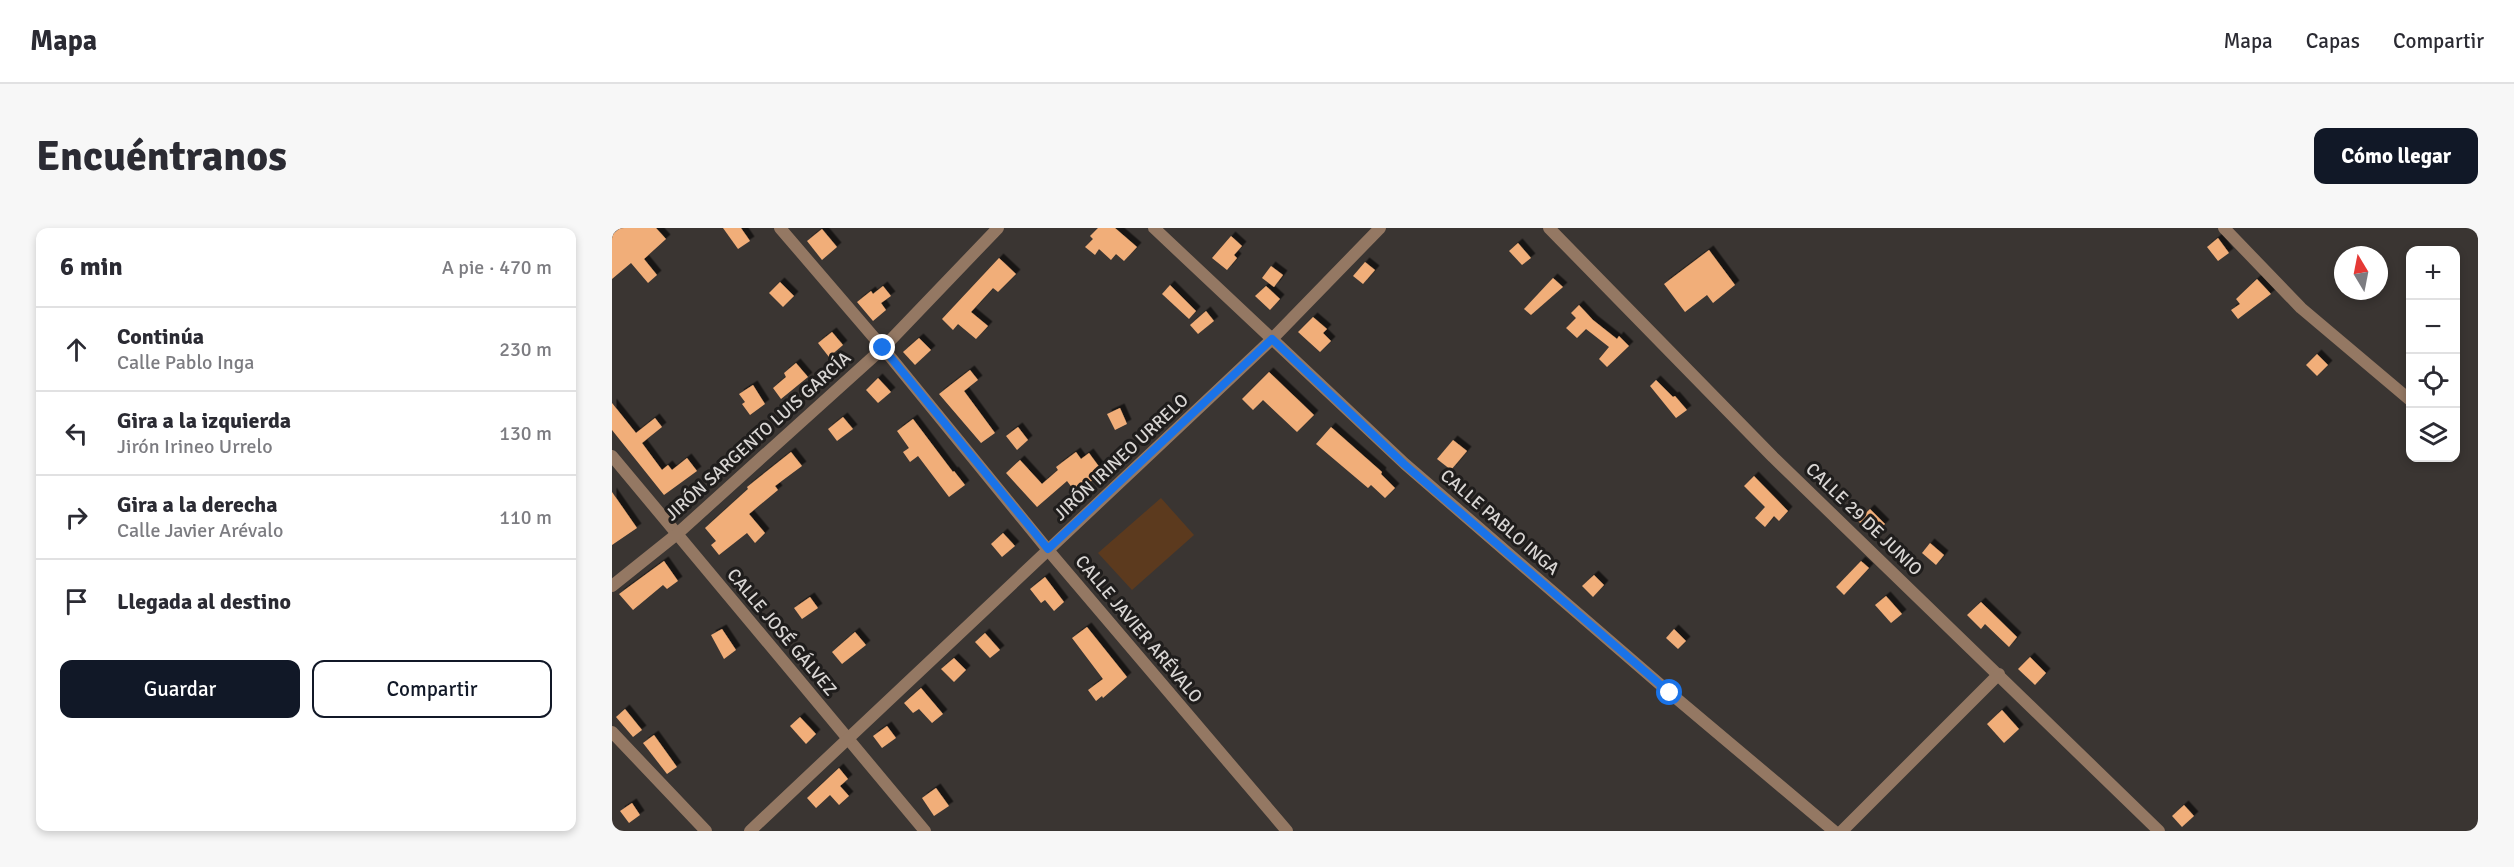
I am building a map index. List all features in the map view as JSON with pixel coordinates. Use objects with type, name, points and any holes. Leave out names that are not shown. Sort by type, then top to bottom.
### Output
[{"type":"street","name":"CALLE JAVIER ARÉVALO","points":[[780,228],[1287,831]]},
{"type":"street","name":"JIRÓN SARGENTO LUIS GARCÍA","points":[[612,586],[677,534],[883,348],[998,228]]},
{"type":"street","name":"CALLE PABLO INGA","points":[[1154,228],[1404,464],[1833,831]]},
{"type":"street","name":"JIRÓN IRINEO URRELO","points":[[750,831],[1272,339],[1380,228]]},
{"type":"street","name":"CALLE 29 DE JUNIO","points":[[1549,228],[1773,457],[2159,831]]},
{"type":"street","points":[[2224,228],[2301,308],[2406,397]]},
{"type":"street","name":"CALLE JOSÉ GÁLVEZ","points":[[612,456],[925,831]]},
{"type":"street","points":[[1842,831],[1999,674]]},
{"type":"street","points":[[612,732],[706,831]]},
{"type":"shaded area","points":[[1161,498],[1194,535],[1132,590],[1098,553]]},
{"type":"building","points":[[620,228],[656,228],[666,239],[644,259],[657,275],[648,283],[631,263],[612,279],[612,235]]},
{"type":"building","points":[[723,228],[741,228],[750,241],[738,249]]},
{"type":"building","points":[[1098,228],[1115,228],[1137,247],[1124,261],[1116,254],[1111,260],[1099,249],[1095,255],[1085,247],[1093,239],[1090,236]]},
{"type":"building","points":[[822,229],[837,247],[822,260],[807,241]]},
{"type":"building","points":[[1231,236],[1242,246],[1234,255],[1237,258],[1227,270],[1212,258]]},
{"type":"building","points":[[2218,238],[2229,253],[2218,261],[2207,247]]},
{"type":"building","points":[[1518,243],[1531,258],[1522,265],[1509,251]]},
{"type":"building","points":[[1709,250],[1735,285],[1713,303],[1707,295],[1685,312],[1664,284]]},
{"type":"building","points":[[999,258],[1016,274],[998,292],[993,288],[971,312],[988,326],[976,339],[958,324],[953,330],[942,319]]},
{"type":"building","points":[[1365,262],[1375,270],[1363,284],[1353,276]]},
{"type":"building","points":[[1271,266],[1283,275],[1274,287],[1262,278]]},
{"type":"building","points":[[1553,278],[1563,287],[1531,315],[1524,309]]},
{"type":"building","points":[[2257,279],[2271,294],[2238,319],[2231,310],[2240,304],[2236,299]]},
{"type":"building","points":[[780,282],[794,296],[783,307],[769,293]]},
{"type":"building","points":[[1170,285],[1196,311],[1189,319],[1162,294]]},
{"type":"building","points":[[883,286],[891,296],[881,303],[886,310],[873,321],[857,302],[871,291],[873,294]]},
{"type":"building","points":[[1266,286],[1280,299],[1270,310],[1255,296]]},
{"type":"building","points":[[1579,305],[1593,320],[1617,339],[1619,336],[1629,346],[1607,367],[1599,359],[1609,347],[1586,329],[1577,338],[1566,328],[1576,318],[1571,313]]},
{"type":"building","points":[[1206,311],[1214,321],[1198,334],[1190,325]]},
{"type":"building","points":[[1313,317],[1327,329],[1323,333],[1331,341],[1320,352],[1298,332]]},
{"type":"building","points":[[832,332],[843,345],[829,357],[818,343]]},
{"type":"building","points":[[919,338],[931,350],[915,365],[903,352]]},
{"type":"building","points":[[2317,354],[2328,365],[2317,376],[2306,365]]},
{"type":"building","points":[[796,363],[808,377],[781,399],[773,388],[786,377],[784,373]]},
{"type":"building","points":[[970,370],[978,380],[964,391],[995,433],[981,443],[939,394]]},
{"type":"building","points":[[1269,372],[1314,415],[1297,432],[1263,400],[1253,410],[1242,399]]},
{"type":"building","points":[[878,378],[891,392],[878,403],[866,390]]},
{"type":"building","points":[[1656,380],[1687,410],[1676,418],[1650,386]]},
{"type":"building","points":[[753,385],[765,404],[750,415],[742,404],[745,402],[739,394]]},
{"type":"building","points":[[612,403],[636,433],[655,418],[662,427],[642,443],[662,470],[668,465],[672,470],[687,458],[697,471],[664,495],[612,430]]},
{"type":"building","points":[[1120,408],[1127,424],[1115,430],[1107,414]]},
{"type":"building","points":[[843,417],[853,429],[837,441],[828,429]]},
{"type":"building","points":[[913,419],[965,485],[949,497],[918,456],[910,462],[903,452],[909,448],[897,431]]},
{"type":"building","points":[[1018,427],[1028,440],[1017,450],[1006,436]]},
{"type":"building","points":[[1331,427],[1382,472],[1381,474],[1395,488],[1385,498],[1371,485],[1368,488],[1316,444]]},
{"type":"building","points":[[1453,440],[1467,451],[1451,470],[1437,459]]},
{"type":"building","points":[[791,452],[802,466],[775,486],[778,490],[749,514],[765,533],[755,543],[747,533],[719,555],[711,545],[716,541],[705,528],[748,489],[747,487]]},
{"type":"building","points":[[1076,452],[1081,459],[1089,453],[1103,472],[1076,493],[1067,481],[1037,507],[1006,473],[1020,460],[1042,484],[1058,470],[1056,467]]},
{"type":"building","points":[[1754,476],[1788,511],[1779,521],[1774,516],[1765,527],[1755,518],[1765,507],[1744,486]]},
{"type":"building","points":[[612,492],[637,528],[612,545]]},
{"type":"building","points":[[1870,509],[1885,524],[1873,536],[1858,521]]},
{"type":"building","points":[[1003,533],[1015,546],[1002,557],[991,544]]},
{"type":"building","points":[[1930,543],[1944,555],[1936,565],[1922,553]]},
{"type":"building","points":[[664,561],[678,581],[667,589],[663,585],[633,610],[619,594]]},
{"type":"building","points":[[1861,561],[1869,568],[1844,595],[1836,587]]},
{"type":"building","points":[[1594,575],[1604,585],[1593,597],[1582,586]]},
{"type":"building","points":[[1045,577],[1064,602],[1054,611],[1045,600],[1041,603],[1030,589]]},
{"type":"building","points":[[1886,596],[1902,614],[1891,623],[1875,605]]},
{"type":"building","points":[[810,597],[818,608],[802,619],[794,608]]},
{"type":"building","points":[[1981,602],[2017,637],[2009,647],[1985,624],[1981,629],[1967,615]]},
{"type":"building","points":[[1087,627],[1127,677],[1103,698],[1102,696],[1096,701],[1088,690],[1103,679],[1072,638]]},
{"type":"building","points":[[722,629],[736,650],[724,659],[711,635]]},
{"type":"building","points":[[1674,629],[1686,641],[1678,649],[1666,638]]},
{"type":"building","points":[[855,632],[866,645],[842,664],[832,652]]},
{"type":"building","points":[[985,633],[1000,650],[990,658],[975,642]]},
{"type":"building","points":[[2030,657],[2046,673],[2035,685],[2018,669]]},
{"type":"building","points":[[954,658],[966,670],[954,682],[941,669]]},
{"type":"building","points":[[921,688],[943,714],[932,723],[919,709],[913,713],[904,703]]},
{"type":"building","points":[[625,709],[642,730],[633,737],[616,717]]},
{"type":"building","points":[[2002,710],[2019,729],[2004,743],[1987,724]]},
{"type":"building","points":[[800,717],[816,734],[806,744],[790,726]]},
{"type":"building","points":[[887,726],[896,738],[882,748],[873,736]]},
{"type":"building","points":[[654,735],[677,767],[667,774],[643,743]]},
{"type":"building","points":[[839,768],[848,779],[840,786],[849,796],[839,805],[830,795],[816,808],[807,798]]},
{"type":"building","points":[[936,788],[949,806],[934,816],[922,798]]},
{"type":"building","points":[[632,803],[640,815],[629,823],[620,811]]},
{"type":"building","points":[[2184,805],[2194,816],[2182,827],[2172,816]]},
{"type":"route","points":[[883,348],[1048,549],[1272,339],[1404,464],[1670,693]]}]
